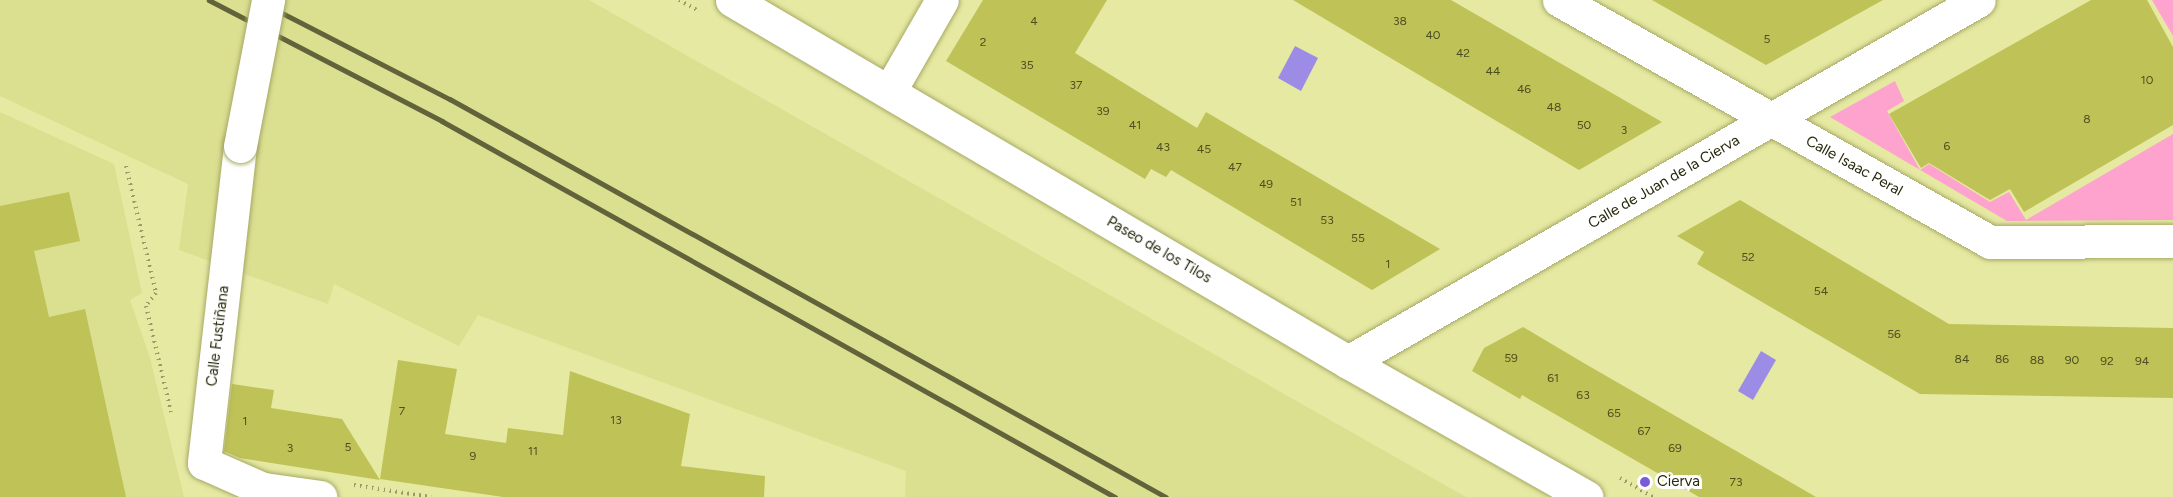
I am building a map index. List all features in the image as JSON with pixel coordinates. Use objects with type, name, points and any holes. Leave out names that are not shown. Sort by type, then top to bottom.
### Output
[{"type":"street","name":"Calle Fustiñana","points":[[268,0],[240,146],[204,463],[262,493],[321,497]]},
{"type":"street","name":"Paseo de los Tilos","points":[[732,0],[1348,362],[1587,497]]},
{"type":"street","points":[[889,92],[942,0]]},
{"type":"street","name":"Calle Isaac Peral","points":[[1559,0],[1990,242],[2173,241]]},
{"type":"street","name":"Calle de Juan de la Cierva","points":[[1348,362],[1979,0]]},
{"type":"path","points":[[126,166],[156,293],[146,306],[172,418]]},
{"type":"path","points":[[1612,474],[1653,497]]},
{"type":"shaded area","points":[[0,0],[589,0],[1466,497],[905,497],[906,471],[478,315],[459,346],[334,284],[328,304],[179,250],[188,184],[0,96]]},
{"type":"shaded area","points":[[2152,0],[2173,0],[2173,36]]},
{"type":"shaded area","points":[[1295,46],[1318,58],[1301,91],[1278,78]]},
{"type":"shaded area","points":[[1895,81],[1904,101],[1887,111],[1920,170],[1830,117]]},
{"type":"shaded area","points":[[0,112],[114,164],[142,293],[130,300],[150,358],[184,497],[0,497]]},
{"type":"shaded area","points":[[2173,134],[2173,220],[2007,221],[1920,170],[1929,164],[1990,202],[2009,192],[2026,220]]},
{"type":"shaded area","points":[[1761,351],[1776,360],[1753,400],[1738,391]]},
{"type":"building","points":[[983,0],[1107,0],[1075,53],[1197,128],[1206,112],[1440,249],[1372,290],[1171,170],[1166,177],[1151,169],[1145,179],[946,61]]},
{"type":"building","points":[[1293,0],[1451,0],[1662,122],[1579,170]]},
{"type":"building","points":[[1652,0],[1883,0],[1766,65]]},
{"type":"building","points":[[2091,0],[2147,0],[2173,47],[2173,125],[2024,212],[2010,189],[1990,200],[1929,163],[1921,168],[1889,114]]},
{"type":"building","points":[[69,192],[80,241],[34,251],[49,317],[85,309],[126,497],[0,497],[0,206]]},
{"type":"building","points":[[1740,200],[1949,324],[2173,328],[2173,398],[1920,394],[1697,264],[1704,252],[1677,236]]},
{"type":"building","points":[[1523,327],[1816,497],[1699,497],[1522,395],[1520,399],[1472,371],[1484,348]]},
{"type":"building","points":[[398,360],[457,369],[445,434],[506,443],[508,428],[563,435],[570,371],[690,414],[681,466],[765,476],[764,497],[503,497],[380,479]]},
{"type":"building","points":[[232,384],[274,390],[271,408],[342,419],[380,480],[240,458],[224,451]]},
{"type":"railway","points":[[209,0],[442,121],[1115,497]]},
{"type":"railway","points":[[257,0],[450,99],[1166,497]]},
{"type":"place","name":"Cierva","points":[[1645,482]]}]
